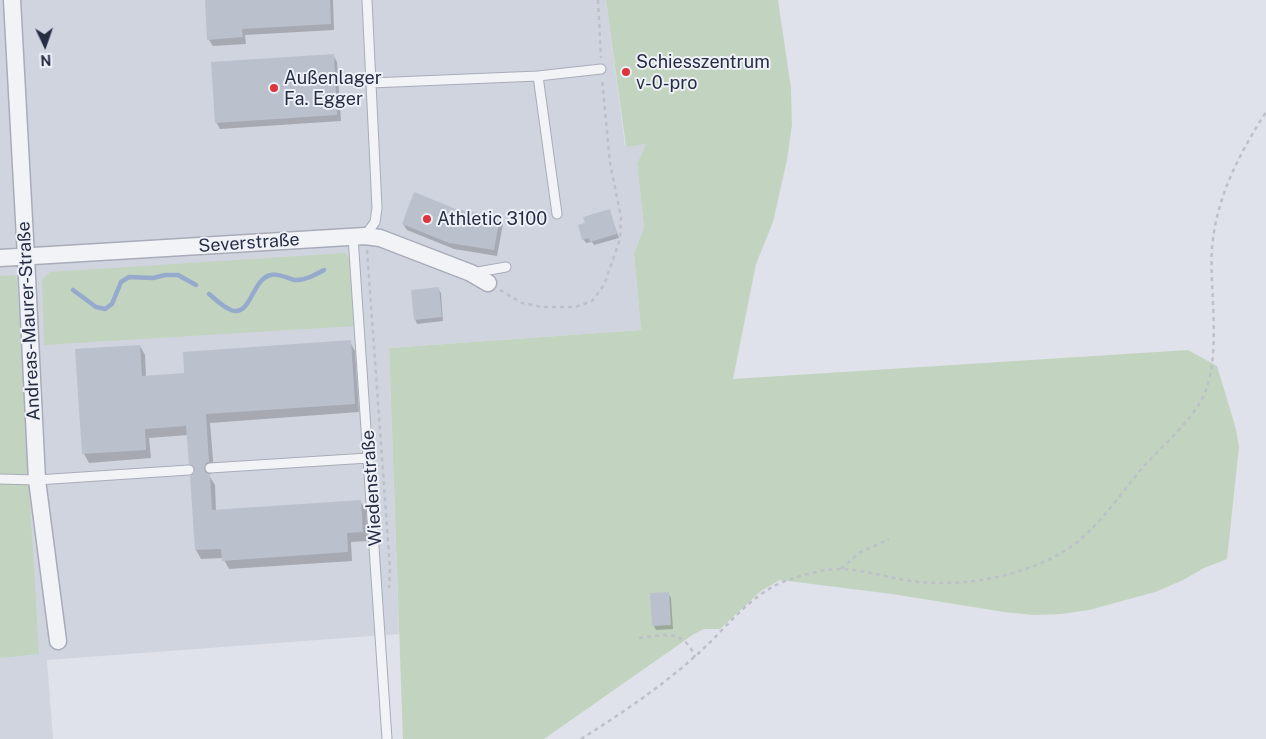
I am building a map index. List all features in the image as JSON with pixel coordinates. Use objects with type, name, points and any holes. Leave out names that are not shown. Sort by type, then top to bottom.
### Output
[{"type":"street","name":"Andreas-Maurer-Straße","points":[[12,0],[36,480],[58,641]]},
{"type":"street","name":"Severstraße","points":[[0,258],[359,236],[380,238],[471,273],[488,283]]},
{"type":"lane","points":[[366,0],[377,208],[375,222],[359,236],[368,458],[387,739]]},
{"type":"lane","points":[[371,83],[538,76],[601,69]]},
{"type":"lane","points":[[538,76],[557,214]]},
{"type":"lane","points":[[471,273],[506,267]]},
{"type":"lane","points":[[210,468],[368,458]]},
{"type":"lane","points":[[0,479],[36,480],[189,470]]},
{"type":"path","points":[[488,283],[522,303],[542,307],[575,307],[592,301],[604,285],[620,240],[620,217],[610,163],[601,69],[598,0]]},
{"type":"path","points":[[581,739],[642,698],[695,657],[744,609],[763,593],[780,583],[802,575],[841,569],[919,582],[951,583],[981,580],[1036,564],[1058,554],[1075,543],[1109,510],[1139,472],[1185,423],[1204,395],[1208,384],[1212,357],[1212,247],[1219,206],[1227,183],[1239,159],[1266,112]]},
{"type":"path","name":"Wiedenstraße","points":[[359,236],[374,332],[389,559],[389,593]]},
{"type":"path","points":[[841,569],[859,553],[888,538]]},
{"type":"path","points":[[639,638],[675,636],[684,640],[691,647],[695,657]]},
{"type":"shaded area","points":[[0,0],[606,0],[625,146],[646,144],[637,163],[644,228],[634,253],[641,330],[389,348],[399,634],[47,660],[53,739],[0,739]]},
{"type":"green space","points":[[606,0],[778,0],[791,88],[792,125],[787,160],[773,222],[756,264],[733,379],[1188,350],[1217,366],[1236,429],[1239,447],[1227,559],[1155,592],[1089,610],[1061,614],[1034,615],[1004,612],[892,594],[780,580],[761,591],[720,629],[704,629],[694,634],[544,739],[403,739],[389,348],[641,330],[634,253],[644,228],[637,163],[646,144],[626,147]]},
{"type":"green space","points":[[345,253],[350,259],[355,326],[44,345],[42,280],[50,272]]},
{"type":"green space","points":[[14,275],[17,278],[39,654],[0,658],[0,276]]},
{"type":"building","points":[[205,0],[330,0],[331,24],[242,29],[243,37],[207,40]]},
{"type":"building","name":"Außenlager Fa. Egger","points":[[334,54],[337,115],[215,123],[211,62]]},
{"type":"building","points":[[414,192],[456,209],[500,217],[494,250],[449,243],[402,224]]},
{"type":"building","points":[[610,209],[617,234],[590,242],[589,238],[582,240],[578,225],[585,223],[583,217]]},
{"type":"building","points":[[439,287],[442,317],[414,320],[411,290]]},
{"type":"building","points":[[351,340],[355,404],[206,414],[209,462],[206,463],[204,468],[205,472],[210,474],[212,510],[361,500],[363,532],[347,533],[348,552],[222,561],[221,549],[195,550],[190,476],[194,473],[195,469],[189,464],[186,426],[145,429],[146,450],[82,454],[75,349],[140,345],[142,376],[184,373],[183,352]]},
{"type":"building","points":[[669,592],[671,625],[652,626],[650,593]]},
{"type":"waterway","points":[[209,294],[225,307],[238,311],[247,303],[260,283],[271,275],[302,280],[324,270]]},
{"type":"waterway","points":[[73,290],[96,307],[105,309],[112,304],[121,282],[129,277],[153,278],[165,275],[178,275],[196,285]]},
{"type":"place","name":"Schiesszentrum v-0-pro","points":[[626,72]]},
{"type":"place","name":"Außenlager Fa. Egger","points":[[274,88]]},
{"type":"place","name":"Athletic 3100","points":[[427,219]]}]
